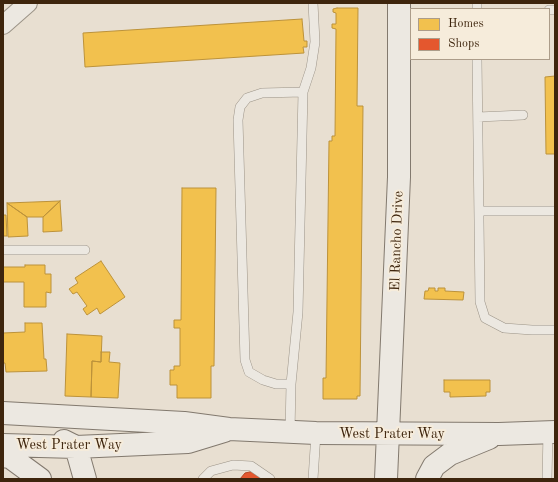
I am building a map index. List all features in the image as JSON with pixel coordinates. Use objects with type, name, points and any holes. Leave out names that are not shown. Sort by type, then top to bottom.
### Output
[{"type":"main road","name":"El Rancho Drive","points":[[386,479],[399,177],[398,3]]},
{"type":"main road","name":"West Prater Way","points":[[5,413],[184,423],[229,429],[316,433],[499,434],[551,432]]},
{"type":"main road","points":[[5,413],[76,447],[85,479]]},
{"type":"main road","name":"West Prater Way","points":[[3,445],[76,447],[188,442],[229,429]]},
{"type":"main road","points":[[427,479],[434,466],[450,454],[499,434]]},
{"type":"main road","points":[[3,456],[10,456],[40,479]]},
{"type":"street","points":[[3,25],[28,3]]},
{"type":"lane","points":[[290,432],[291,384],[298,312],[303,92],[311,68],[315,42],[313,3]]},
{"type":"lane","points":[[477,60],[480,302],[485,318],[504,328],[555,330]]},
{"type":"lane","points":[[291,384],[276,384],[263,380],[249,372],[245,360],[238,120],[240,107],[247,98],[262,93],[303,92]]},
{"type":"lane","points":[[478,117],[523,115]]},
{"type":"lane","points":[[479,210],[555,210]]},
{"type":"lane","points":[[3,250],[85,250]]},
{"type":"lane","points":[[547,479],[551,432]]},
{"type":"lane","points":[[313,479],[316,433]]},
{"type":"lane","points":[[203,479],[211,471],[233,465],[251,466],[270,479]]},
{"type":"building: Homes","points":[[358,8],[357,106],[363,106],[360,396],[357,396],[357,399],[323,399],[323,378],[326,378],[329,141],[332,141],[332,136],[335,136],[336,29],[332,28],[332,24],[336,24],[336,13],[333,12],[333,9]]},
{"type":"building: Homes","points":[[302,19],[304,41],[307,41],[307,47],[303,47],[304,53],[85,67],[83,33]]},
{"type":"building: Homes","points":[[555,76],[555,154],[546,154],[545,77]]},
{"type":"building: Homes","points":[[182,188],[216,188],[214,366],[211,366],[211,398],[177,398],[177,385],[170,385],[170,370],[174,370],[174,366],[180,366],[180,328],[174,328],[174,320],[181,320]]},
{"type":"building: Homes","points":[[60,201],[62,231],[43,232],[43,217]]},
{"type":"building: Homes","points":[[60,201],[43,217],[27,217],[7,203]]},
{"type":"building: Homes","points":[[7,203],[27,217],[28,236],[8,237]]},
{"type":"building: Homes","points":[[3,215],[6,215],[7,236],[3,236]]},
{"type":"building: Homes","points":[[101,261],[125,297],[100,314],[97,308],[87,315],[83,309],[87,306],[77,292],[73,294],[69,289],[78,283],[75,278]]},
{"type":"building: Homes","points":[[25,265],[45,265],[45,274],[51,274],[51,293],[46,292],[46,307],[24,307],[24,282],[3,282],[3,267],[25,267]]},
{"type":"building: Homes","points":[[429,288],[435,288],[435,291],[438,291],[438,288],[445,288],[445,291],[464,292],[463,300],[424,299],[425,291],[428,291]]},
{"type":"building: Homes","points":[[25,323],[42,323],[44,359],[46,359],[47,371],[6,372],[5,363],[3,363],[3,333],[25,332]]},
{"type":"building: Homes","points":[[67,334],[102,336],[101,362],[92,361],[91,397],[65,396]]},
{"type":"building: Homes","points":[[101,352],[110,352],[109,362],[120,363],[118,398],[91,397],[92,361],[101,362]]},
{"type":"building: Homes","points":[[444,380],[490,380],[490,392],[486,392],[486,396],[450,397],[450,392],[444,392]]},
{"type":"building: Shops","points":[[254,471],[263,479],[240,479],[245,473]]}]
